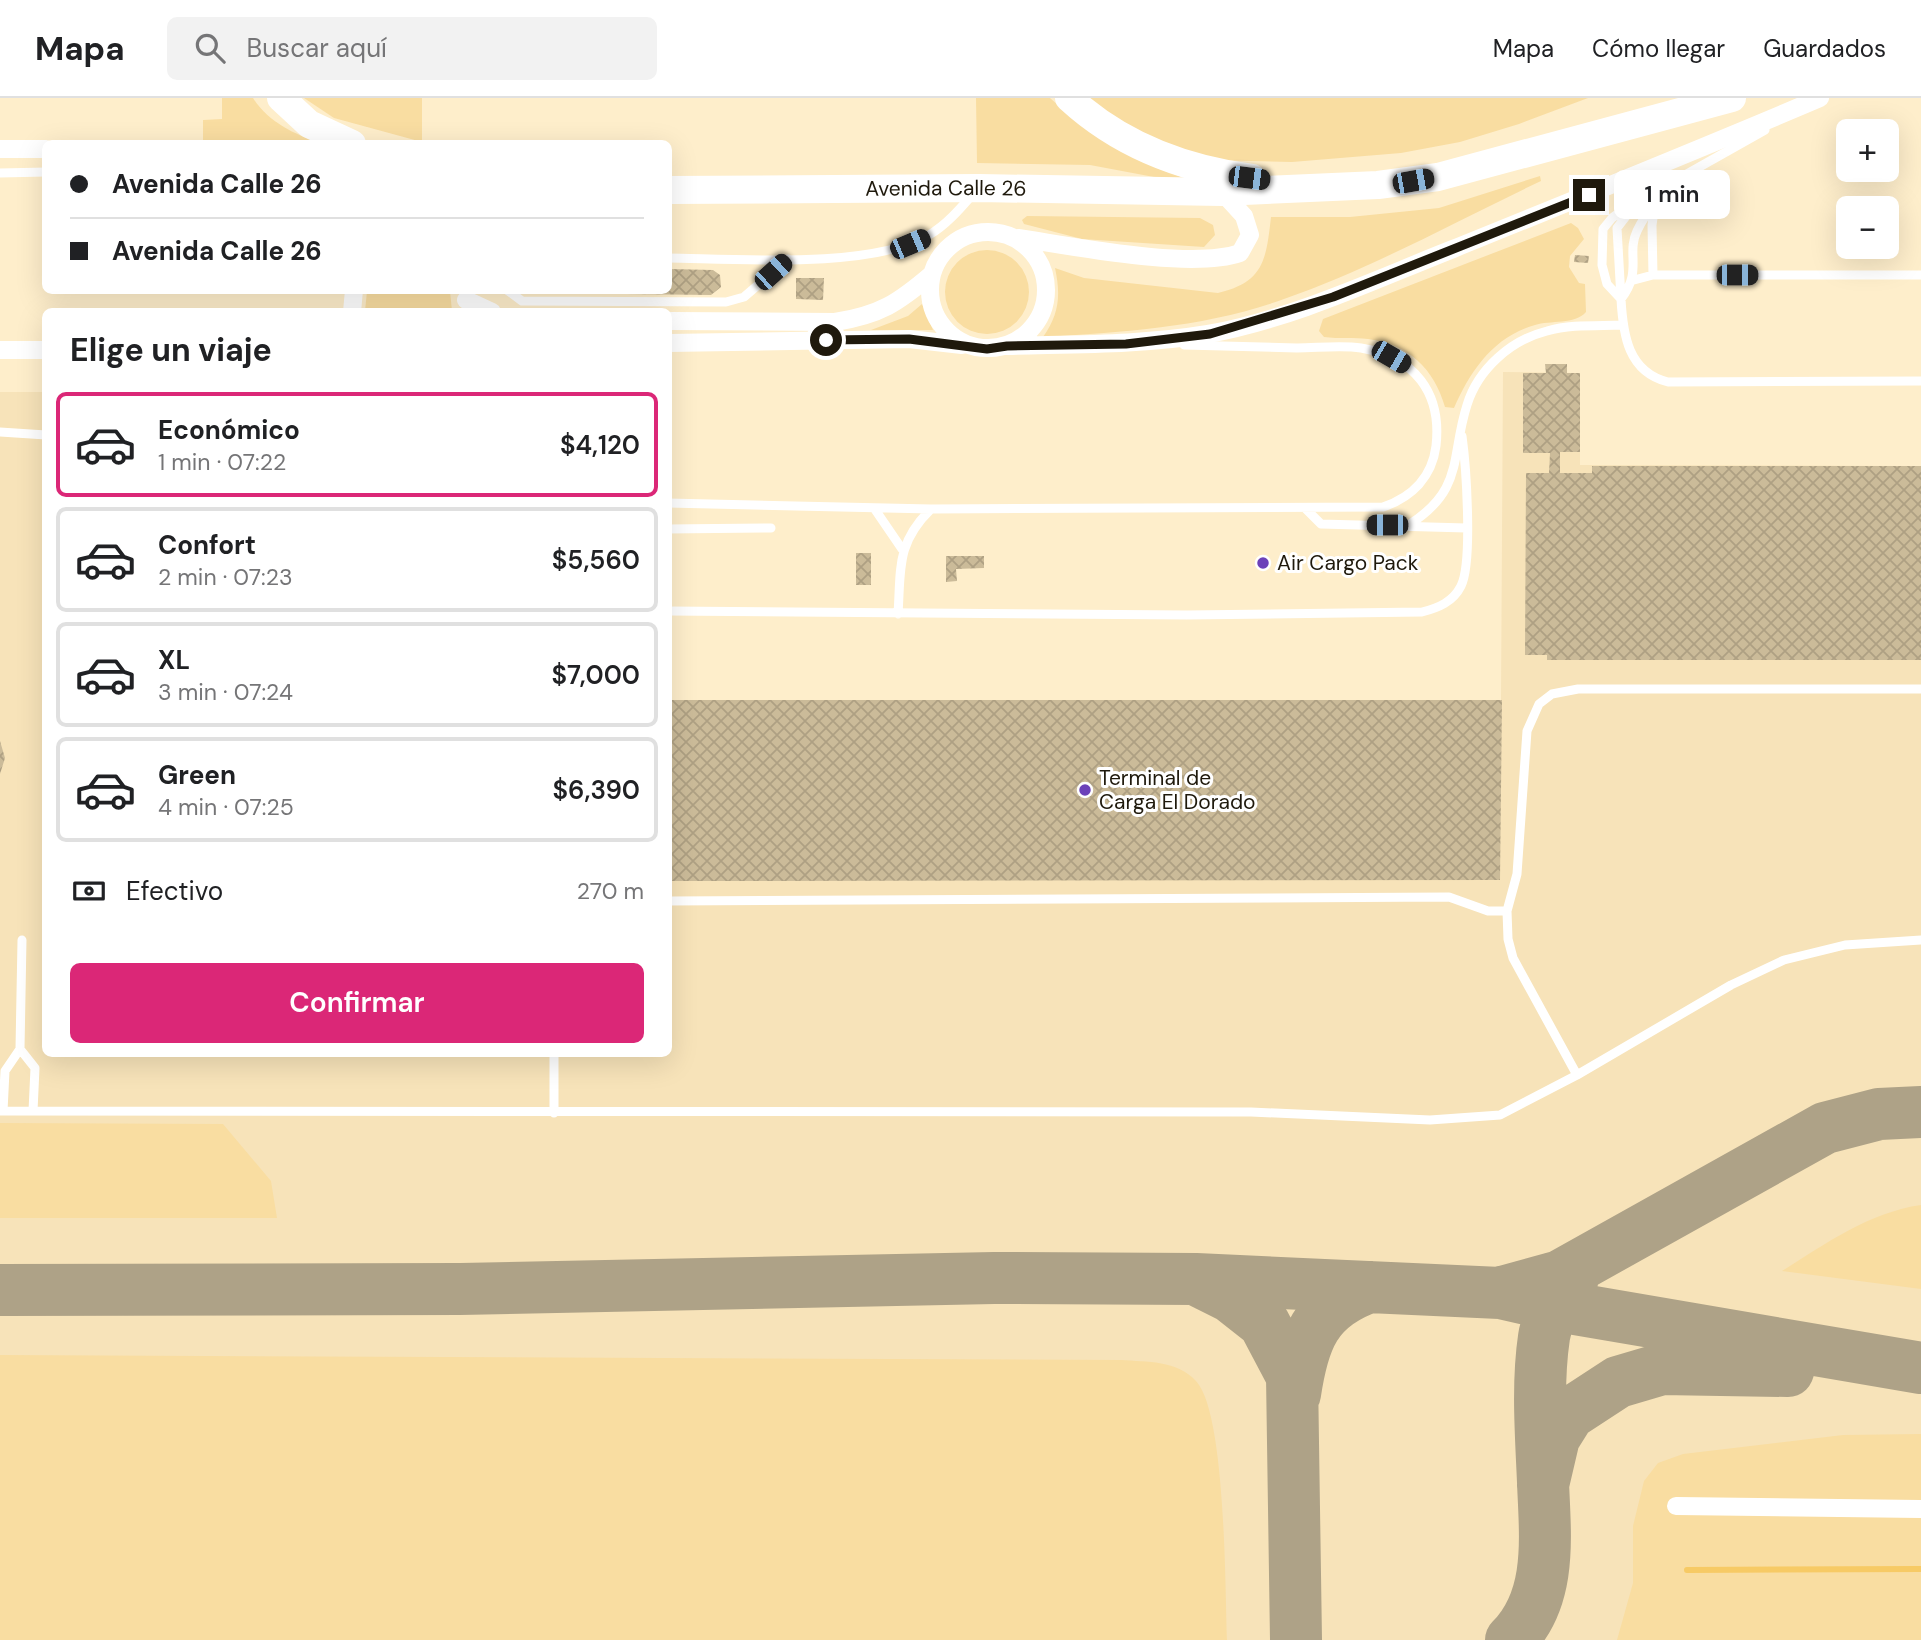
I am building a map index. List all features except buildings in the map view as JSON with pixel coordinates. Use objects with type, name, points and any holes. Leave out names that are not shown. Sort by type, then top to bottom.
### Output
[{"type":"main road","points":[[281,98],[309,124],[343,140]]},
{"type":"main road","points":[[1069,98],[1105,130],[1179,163],[1223,174],[1327,188]]},
{"type":"main road","name":"Avenida Calle 26","points":[[1500,160],[1670,98]]},
{"type":"main road","name":"Avenida Calle 26","points":[[672,190],[979,188],[1222,192],[1413,181],[1732,98]]},
{"type":"street","points":[[672,344],[909,339],[987,349],[1007,346],[1126,344],[1210,334],[1333,297],[1614,185],[1818,99]]},
{"type":"street","points":[[0,149],[42,149]]},
{"type":"street","points":[[968,345],[952,337],[940,324],[932,308],[930,291],[932,274],[941,256],[956,242],[974,233],[994,232],[1013,237],[1163,257],[1217,260],[1240,253],[1250,235],[1244,216],[1222,192]]},
{"type":"street","points":[[1007,346],[1025,336],[1038,321],[1046,303],[1047,283],[1041,264],[1030,248],[1013,237]]},
{"type":"street","points":[[672,321],[835,323],[857,319],[895,304],[932,274]]},
{"type":"street","points":[[465,301],[482,308]]},
{"type":"street","points":[[0,350],[42,350]]},
{"type":"street","points":[[1676,1506],[1921,1509]]},
{"type":"lane","points":[[1621,299],[1607,284],[1603,273],[1603,229],[1612,218],[1644,195],[1678,179],[1818,99]]},
{"type":"lane","points":[[0,173],[42,172]]},
{"type":"lane","points":[[1621,299],[1634,280],[1637,231],[1656,200],[1678,179]]},
{"type":"lane","points":[[672,258],[788,259],[890,252],[929,235],[957,212],[979,188]]},
{"type":"lane","points":[[1644,195],[1617,228],[1622,325],[1628,348],[1648,375],[1668,382],[1921,381]]},
{"type":"lane","points":[[1653,275],[1652,225],[1656,200]]},
{"type":"lane","points":[[512,294],[522,301],[726,302],[744,297],[788,259]]},
{"type":"lane","points":[[1634,280],[1653,275],[1921,275]]},
{"type":"lane","points":[[603,294],[603,301]]},
{"type":"lane","points":[[1407,526],[1427,510],[1444,491],[1457,463],[1467,404],[1492,363],[1517,344],[1559,328],[1622,325]]},
{"type":"lane","points":[[672,503],[931,509],[1383,507],[1411,493],[1426,476],[1437,439],[1434,401],[1421,380],[1408,367],[1391,357],[1358,348],[1126,344]]},
{"type":"lane","points":[[0,432],[42,435]]},
{"type":"lane","points":[[672,611],[1186,615],[1422,612],[1446,603],[1460,587],[1465,575],[1467,472],[1462,436]]},
{"type":"lane","points":[[874,508],[902,549]]},
{"type":"lane","points":[[898,614],[902,549],[918,522],[931,509]]},
{"type":"lane","points":[[1306,509],[1321,524],[1466,528]]},
{"type":"lane","points":[[672,529],[771,528]]},
{"type":"lane","points":[[1577,1075],[1513,958],[1508,939],[1507,911],[1517,874],[1527,731],[1539,704],[1552,694],[1578,689],[1921,689]]},
{"type":"lane","points":[[672,901],[1449,897],[1488,911],[1507,911]]},
{"type":"lane","points":[[22,940],[20,1049],[5,1071],[1,1111],[1237,1112],[1430,1120],[1510,1112],[1731,985],[1784,960],[1845,945],[1921,940]]},
{"type":"lane","points":[[20,1049],[35,1068],[33,1111]]},
{"type":"lane","points":[[554,1057],[554,1113]]},
{"type":"shaded area","points":[[222,98],[253,98],[266,114],[282,126],[312,140],[203,140],[203,120],[222,119]]},
{"type":"shaded area","points":[[304,98],[422,98],[422,140],[415,140],[334,118]]},
{"type":"shaded area","points":[[976,98],[1050,98],[1070,116],[1128,154],[1218,189],[1090,165],[977,163]]},
{"type":"shaded area","points":[[1087,98],[1588,98],[1519,124],[1460,142],[1401,153],[1292,162],[1208,160],[1145,137]]},
{"type":"shaded area","points":[[1540,176],[1541,181],[1382,259],[1284,299],[1226,316],[1165,327],[1043,337],[1057,304],[1055,268],[1084,278],[1218,293],[1245,283],[1260,267],[1267,245],[1271,217],[1350,217],[1439,208]]},
{"type":"shaded area","points":[[1027,216],[1200,218],[1213,225],[1215,235],[1204,247],[1082,239],[1024,224],[1022,220]]},
{"type":"shaded area","points":[[1571,223],[1578,228],[1584,239],[1570,256],[1569,267],[1579,283],[1585,284],[1586,312],[1576,319],[1535,325],[1507,337],[1476,368],[1454,408],[1445,407],[1427,370],[1396,346],[1363,338],[1324,337],[1319,331],[1323,319]]},
{"type":"shaded area","points":[[987,250],[1003,253],[1017,262],[1026,276],[1029,292],[1026,308],[1017,322],[1003,331],[987,334],[971,331],[957,322],[948,308],[945,292],[948,276],[957,262],[971,253]]},
{"type":"shaded area","points":[[367,294],[450,294],[452,308],[365,308]]},
{"type":"shaded area","points":[[922,304],[933,330],[871,330],[908,316]]},
{"type":"shaded area","points":[[1503,372],[1580,373],[1580,465],[1921,466],[1921,1640],[0,1640],[0,392],[42,392],[42,1057],[672,1057],[672,700],[1501,700]]},
{"type":"shaded area","points":[[0,1123],[223,1124],[271,1181],[277,1218],[0,1218]]},
{"type":"shaded area","points":[[1921,1205],[1921,1289],[1782,1271],[1866,1222],[1884,1214]]},
{"type":"shaded area","points":[[0,1355],[1121,1360],[1161,1363],[1180,1369],[1196,1381],[1206,1399],[1213,1428],[1222,1504],[1227,1640],[0,1640]]},
{"type":"shaded area","points":[[1921,1434],[1921,1640],[1617,1640],[1633,1583],[1633,1526],[1644,1481],[1658,1463],[1683,1454],[1843,1435]]},
{"type":"waterway","points":[[1687,1570],[1921,1569]]},
{"type":"taxiway","points":[[1502,1292],[1560,1276],[1825,1128],[1879,1114],[1921,1112]]},
{"type":"taxiway","points":[[1511,1640],[1525,1623],[1540,1586],[1545,1545],[1540,1410],[1542,1355],[1548,1323],[1574,1275]]},
{"type":"taxiway","points":[[0,1290],[460,1289],[994,1278],[1196,1279],[1500,1293],[1558,1306],[1921,1368]]},
{"type":"taxiway","points":[[1199,1281],[1231,1297],[1264,1323],[1292,1376],[1296,1640]]},
{"type":"taxiway","points":[[1295,1394],[1302,1357],[1315,1327],[1336,1304],[1370,1287]]},
{"type":"taxiway","points":[[1543,1485],[1554,1438],[1569,1414],[1618,1382],[1662,1369],[1788,1371]]},
{"type":"place","name":"Air Cargo Pack","points":[[1263,563]]},
{"type":"place","name":"Terminal de Carga El Dorado","points":[[1085,790]]},
{"type":"route","points":[[826,340],[909,339],[987,349],[1007,346],[1126,344],[1210,334],[1333,297],[1589,195]]}]
